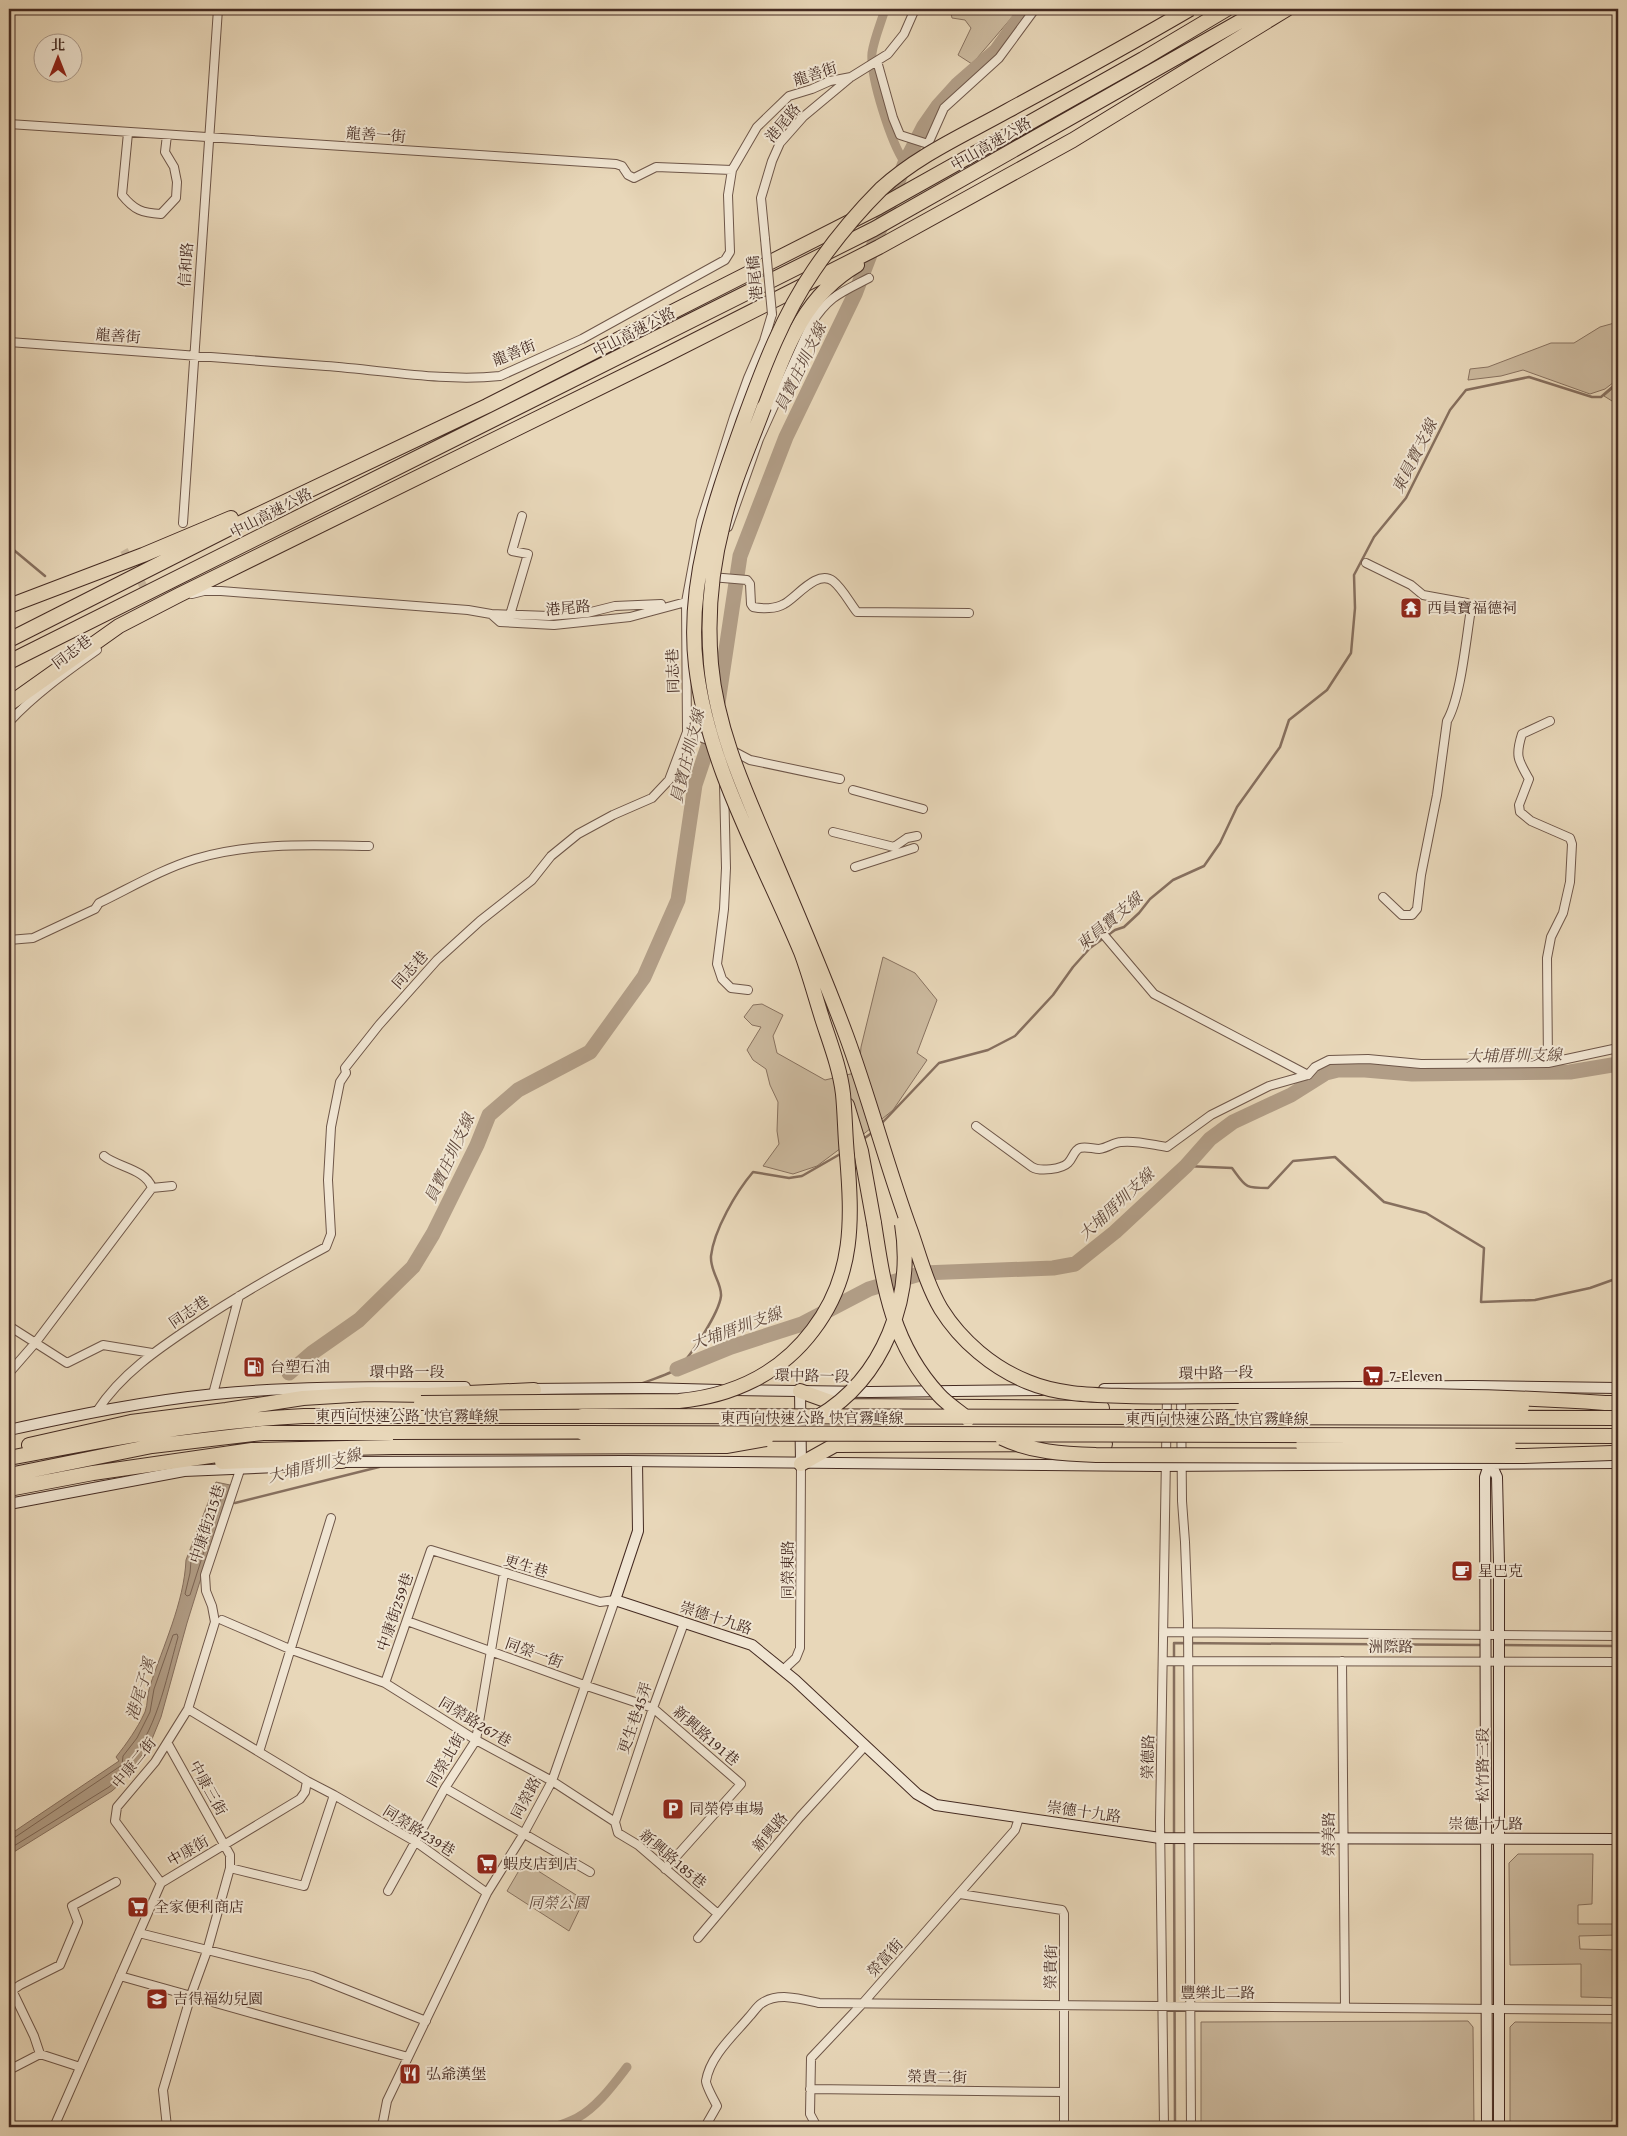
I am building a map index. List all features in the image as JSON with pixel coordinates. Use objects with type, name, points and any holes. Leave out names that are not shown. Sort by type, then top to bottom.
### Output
[{"type":"highway","points":[[1190,9],[918,160],[882,189],[814,270],[773,344],[713,508],[699,572],[695,602],[694,646],[701,699],[709,732],[726,780],[803,956],[861,1151],[886,1291],[900,1338],[920,1372],[940,1397],[973,1423],[1005,1440],[1061,1454],[1616,1456]]},
{"type":"highway","name":"中山高速公路","points":[[9,640],[234,526],[488,406],[879,207],[1143,59],[1227,9]]},
{"type":"highway","name":"中山高速公路","points":[[9,662],[874,229],[1262,9]]},
{"type":"highway","points":[[1287,9],[1081,135],[908,229],[849,270],[831,293],[795,330],[785,351],[723,521],[709,623],[714,687],[722,726],[737,773],[828,986],[858,1070],[899,1200],[931,1289],[942,1310],[960,1334],[980,1354],[1026,1382],[1050,1390],[1083,1394],[1141,1396],[1430,1396],[1547,1398],[1612,1403]]},
{"type":"highway","points":[[9,704],[23,696],[85,649],[127,622],[662,357],[832,269],[880,248]]},
{"type":"highway","points":[[9,606],[143,555],[393,451]]},
{"type":"highway","points":[[9,711],[23,696]]},
{"type":"highway","points":[[240,1408],[376,1402],[679,1401],[718,1395],[750,1383],[773,1370],[800,1346],[822,1318],[838,1285],[848,1251],[850,1224],[843,1092]]},
{"type":"highway","points":[[9,1489],[92,1473],[252,1450],[393,1447],[726,1446],[760,1441],[796,1429],[836,1404],[860,1382],[876,1360],[894,1323],[899,1307],[904,1267],[904,1234],[899,1200]]},
{"type":"highway","points":[[9,1449],[131,1422],[302,1398],[332,1396],[427,1396],[534,1390]]},
{"type":"highway","points":[[800,1391],[842,1406],[1102,1408],[1547,1407],[1612,1403]]},
{"type":"highway","name":"東西向快速公路 快官霧峰線","points":[[9,1458],[205,1423],[304,1416],[1618,1418]]},
{"type":"highway","name":"東西向快速公路 快官霧峰線","points":[[9,1476],[152,1446],[263,1434],[1618,1436]]},
{"type":"highway","points":[[801,1464],[835,1445],[1531,1446],[1616,1456]]},
{"type":"highway","points":[[148,1465],[281,1460],[342,1462]]},
{"type":"street","name":"信和路","points":[[183,524],[218,9]]},
{"type":"street","name":"港尾路","points":[[765,240],[761,198],[769,168],[780,143],[803,117],[851,76],[888,54],[897,44],[915,9]]},
{"type":"street","points":[[874,62],[900,136],[928,144],[944,108],[999,58],[1036,9]]},
{"type":"street","name":"龍善街","points":[[9,342],[194,355],[427,375],[485,378],[500,376],[582,339],[725,260],[730,252],[728,195],[732,170],[757,127],[789,96],[830,81],[851,76]]},
{"type":"street","name":"龍善一街","points":[[9,124],[209,139],[616,164],[622,166],[628,175],[634,178],[656,167],[732,170]]},
{"type":"street","points":[[128,133],[122,195],[128,202],[145,214],[161,214],[176,198],[177,182],[174,167],[166,152],[167,136]]},
{"type":"street","name":"港尾橋","points":[[699,537],[700,520],[715,473],[748,378],[764,341],[772,314],[765,240]]},
{"type":"street","points":[[491,614],[549,616],[587,613],[615,606],[686,602],[699,537],[712,537],[727,530],[760,438],[803,341],[821,308],[831,293],[869,278]]},
{"type":"street","points":[[510,615],[528,554],[512,551],[522,516]]},
{"type":"street","points":[[1366,563],[1411,585],[1423,595],[1467,603],[1472,609],[1452,713],[1447,722],[1437,795],[1421,875],[1417,908],[1412,915],[1402,915],[1383,898]]},
{"type":"street","points":[[691,576],[721,576],[744,579],[750,584],[751,604],[753,607],[759,608],[782,605],[808,585],[818,580],[826,579],[832,580],[857,612],[969,613]]},
{"type":"street","name":"港尾路","points":[[157,612],[193,593],[221,591],[468,610],[491,614],[500,622],[554,625],[630,617],[686,602]]},
{"type":"street","name":"同志巷","points":[[97,1411],[109,1393],[152,1353],[239,1296],[326,1247],[331,1234],[328,1180],[330,1150],[340,1082],[346,1073],[345,1068],[379,1025],[437,960],[480,921],[532,880],[551,856],[578,834],[613,815],[652,798],[669,780],[687,732],[686,602]]},
{"type":"street","name":"同志巷","points":[[9,722],[19,711],[66,673],[115,637],[157,612]]},
{"type":"street","points":[[1548,1063],[1548,946],[1564,913],[1570,882],[1572,844],[1570,838],[1531,821],[1520,812],[1519,805],[1529,779],[1518,758],[1518,750],[1522,734],[1550,721]]},
{"type":"street","points":[[687,732],[750,760],[840,779]]},
{"type":"street","points":[[725,748],[726,868],[724,909],[717,964],[722,980],[731,988],[748,990]]},
{"type":"street","points":[[854,790],[923,809]]},
{"type":"street","points":[[834,832],[894,847],[907,838],[917,836]]},
{"type":"street","points":[[9,940],[33,938],[95,909],[99,903],[196,858],[272,845],[369,846]]},
{"type":"street","points":[[855,867],[914,848]]},
{"type":"street","points":[[1101,930],[1154,994],[1308,1075]]},
{"type":"street","points":[[976,1126],[1032,1167],[1037,1170],[1044,1170],[1066,1164],[1077,1150],[1082,1147],[1099,1149],[1110,1147],[1118,1142],[1127,1142],[1168,1147],[1211,1115],[1270,1086],[1308,1075],[1315,1067],[1329,1060],[1368,1060],[1421,1064],[1548,1063],[1618,1048]]},
{"type":"street","points":[[104,1156],[137,1173],[151,1183],[152,1188]]},
{"type":"street","points":[[9,1373],[36,1342],[152,1188],[172,1186]]},
{"type":"street","points":[[213,1394],[239,1296]]},
{"type":"street","points":[[9,1326],[67,1363],[103,1345],[152,1353]]},
{"type":"street","name":"環中路一段","points":[[9,1430],[97,1411],[213,1394],[366,1386],[502,1387],[534,1390],[645,1388],[800,1391],[1491,1386],[1618,1388]]},
{"type":"street","name":"松竹路三段","points":[[1487,2127],[1485,1477],[1491,1464],[1491,1386]]},
{"type":"street","name":"榮德路","points":[[1164,2127],[1164,2007],[1160,1838],[1170,1661],[1163,1632],[1168,1466],[1167,1388]]},
{"type":"street","points":[[1181,1388],[1182,1501],[1188,1639],[1191,2127]]},
{"type":"street","points":[[800,1391],[801,1464]]},
{"type":"street","points":[[9,1504],[184,1471],[240,1470],[342,1462],[1168,1466],[1491,1464],[1616,1456]]},
{"type":"street","name":"同榮路","points":[[382,2127],[386,2100],[487,1893],[523,1835],[552,1781],[638,1531],[637,1462]]},
{"type":"street","name":"同榮東路","points":[[783,1670],[796,1658],[800,1648],[801,1464]]},
{"type":"street","name":"松竹路三段","points":[[1491,1464],[1497,1477],[1499,2127]]},
{"type":"street","name":"中康街215巷","points":[[188,1709],[215,1622],[212,1606],[206,1591],[205,1575],[240,1470]]},
{"type":"street","points":[[259,1752],[292,1650],[331,1518]]},
{"type":"street","name":"更生巷","points":[[431,1550],[600,1602],[615,1600]]},
{"type":"street","name":"中康街259巷","points":[[385,1683],[431,1550]]},
{"type":"street","name":"同榮北街","points":[[388,1890],[445,1788],[476,1740],[504,1573]]},
{"type":"street","name":"崇德十九路","points":[[615,1600],[752,1645],[783,1670],[917,1794],[936,1805],[1160,1838],[1618,1839]]},
{"type":"street","points":[[222,1620],[292,1650],[385,1683]]},
{"type":"street","name":"同榮一街","points":[[407,1621],[490,1652],[653,1708]]},
{"type":"street","name":"更生巷45弄","points":[[615,1822],[684,1623]]},
{"type":"street","name":"洲際路","points":[[1163,1632],[1188,1639],[1486,1635],[1618,1636]]},
{"type":"street","name":"洲際路","points":[[1170,1661],[1618,1662]]},
{"type":"street","name":"榮美路","points":[[1342,1661],[1345,2007]]},
{"type":"street","name":"同榮路267巷","points":[[385,1683],[476,1740],[552,1781],[615,1822]]},
{"type":"street","name":"新興路191巷","points":[[653,1708],[741,1784],[665,1869]]},
{"type":"street","points":[[188,1709],[307,1780]]},
{"type":"street","name":"中康二街","points":[[161,1883],[115,1820],[117,1807],[168,1744],[188,1709]]},
{"type":"street","name":"中康三街","points":[[168,1744],[230,1855],[230,1868]]},
{"type":"street","name":"新興路","points":[[698,1938],[800,1817],[865,1746]]},
{"type":"street","name":"中康街","points":[[54,2127],[161,1883],[300,1799],[305,1792],[307,1780]]},
{"type":"street","name":"同榮路239巷","points":[[307,1780],[416,1842],[487,1893]]},
{"type":"street","points":[[445,1788],[523,1835],[590,1872]]},
{"type":"street","points":[[167,2127],[163,2090],[190,1995],[207,1951],[230,1868],[304,1886],[334,1795]]},
{"type":"street","name":"榮富街","points":[[817,2127],[810,2114],[811,2058],[863,2003],[960,1894],[1015,1830],[1019,1818]]},
{"type":"street","name":"新興路185巷","points":[[615,1822],[618,1833],[638,1845],[718,1914]]},
{"type":"street","points":[[40,2054],[34,2036],[11,1987],[60,1965],[78,1922],[72,1906],[116,1882]]},
{"type":"street","name":"榮貴街","points":[[960,1894],[1062,1910],[1065,1917],[1064,2127]]},
{"type":"street","points":[[139,1933],[312,1976],[426,2021]]},
{"type":"street","points":[[120,1976],[408,2057]]},
{"type":"street","name":"豐樂北二路","points":[[705,2127],[717,2106],[706,2081],[711,2067],[722,2048],[762,2003],[793,1997],[819,2003],[1618,2010]]},
{"type":"street","points":[[9,2070],[40,2054],[80,2067]]},
{"type":"street","name":"榮貴二街","points":[[810,2089],[1064,2092]]},
{"type":"green space","points":[[950,9],[1019,9],[972,64],[958,55],[971,28],[965,20],[952,18]]},
{"type":"green space","points":[[1618,322],[1618,379],[1605,389],[1590,394],[1523,370],[1501,376],[1468,380],[1470,369],[1488,367],[1551,343],[1574,343],[1600,327]]},
{"type":"green space","points":[[1618,384],[1618,401],[1612,401],[1604,396]]},
{"type":"green space","points":[[883,957],[915,973],[937,1000],[917,1053],[927,1060],[893,1110],[860,1137],[845,1145],[817,1166],[793,1174],[763,1166],[779,1144],[777,1131],[778,1102],[770,1085],[766,1069],[753,1060],[747,1050],[761,1027],[752,1025],[744,1017],[753,1005],[762,1004],[783,1015],[773,1036],[777,1053],[825,1080],[859,1072],[861,1047]]},
{"type":"green space","points":[[1518,1854],[1593,1854],[1592,1904],[1578,1905],[1578,1924],[1618,1924],[1618,1935],[1579,1936],[1580,1949],[1618,1950],[1618,1998],[1581,1997],[1581,1964],[1510,1965],[1509,1863]]},
{"type":"green space","name":"同榮公園","points":[[524,1862],[584,1900],[569,1931],[507,1891]]},
{"type":"green space","points":[[1468,2021],[1473,2027],[1474,2127],[1201,2127],[1201,2022]]},
{"type":"green space","points":[[1515,2022],[1618,2023],[1618,2127],[1510,2127],[1510,2027]]},
{"type":"water","points":[[216,1482],[230,1485],[187,1623],[161,1717],[152,1739],[139,1760],[125,1775],[123,1781],[112,1791],[9,1855],[9,1835],[119,1761],[116,1757],[132,1736],[145,1712],[148,1692],[177,1608],[186,1560]]},
{"type":"waterway","points":[[885,9],[873,48],[872,64],[882,110],[899,154],[905,163]]},
{"type":"waterway","name":"員寶庄圳支線","points":[[718,703],[740,556],[786,437],[855,294],[905,163],[924,126],[938,106],[957,85],[996,51],[1026,9]]},
{"type":"waterway","name":"東員寶支線","points":[[881,1124],[939,1063],[988,1050],[1015,1036],[1053,995],[1073,967],[1090,948],[1115,930],[1124,927],[1150,899],[1173,880],[1204,866],[1220,843],[1237,807],[1280,747],[1289,720],[1327,690],[1351,653],[1355,608],[1354,575],[1374,537],[1406,498],[1450,410],[1466,390],[1529,377],[1592,397],[1601,397],[1618,382]]},
{"type":"waterway","points":[[9,546],[45,576]]},
{"type":"waterway","name":"員寶庄圳支線","points":[[289,1373],[312,1353],[359,1320],[413,1267],[433,1234],[477,1145],[489,1115],[518,1090],[590,1052],[644,977],[678,900],[695,785],[713,731]]},
{"type":"waterway","name":"大埔厝圳支線","points":[[677,1369],[731,1347],[802,1324],[869,1289],[923,1273],[1053,1268],[1075,1264],[1115,1232],[1186,1166],[1210,1139],[1233,1122],[1291,1095],[1326,1073],[1338,1070],[1412,1074],[1570,1072],[1618,1064]]},
{"type":"waterway","name":"東員寶支線","points":[[862,1140],[873,1132]]},
{"type":"waterway","name":"東員寶支線","points":[[640,1384],[666,1375],[678,1368],[697,1344],[710,1323],[721,1296],[720,1287],[711,1262],[716,1235],[727,1212],[753,1172],[789,1178],[802,1176],[842,1153]]},
{"type":"waterway","points":[[1186,1166],[1232,1168],[1246,1185],[1254,1188],[1268,1188],[1293,1161],[1335,1157],[1384,1202],[1426,1213],[1484,1248],[1481,1302],[1535,1300],[1590,1288],[1618,1278]]},
{"type":"waterway","name":"大埔厝圳支線","points":[[235,1503],[379,1467]]},
{"type":"waterway","points":[[1174,1836],[1174,1643],[1483,1645]]},
{"type":"waterway","points":[[1501,1645],[1618,1646]]},
{"type":"waterway","points":[[1174,1841],[1175,2127]]},
{"type":"waterway","points":[[554,2127],[574,2119],[591,2108],[627,2067]]},
{"type":"tunnel","points":[[124,550],[156,610]]},
{"type":"place","name":"西員寶福德祠","points":[[1411,608]]},
{"type":"place","name":"台塑石油","points":[[254,1367]]},
{"type":"place","name":"7-Eleven","points":[[1373,1376]]},
{"type":"place","name":"星巴克","points":[[1462,1571]]},
{"type":"place","name":"同榮停車場","points":[[673,1809]]},
{"type":"place","name":"蝦皮店到店","points":[[487,1864]]},
{"type":"place","name":"全家便利商店","points":[[138,1907]]},
{"type":"place","name":"吉得福幼兒園","points":[[157,1999]]},
{"type":"place","name":"弘爺漢堡","points":[[410,2074]]},
{"type":"water label","name":"港尾子溪","points":[[140,1689]]}]
